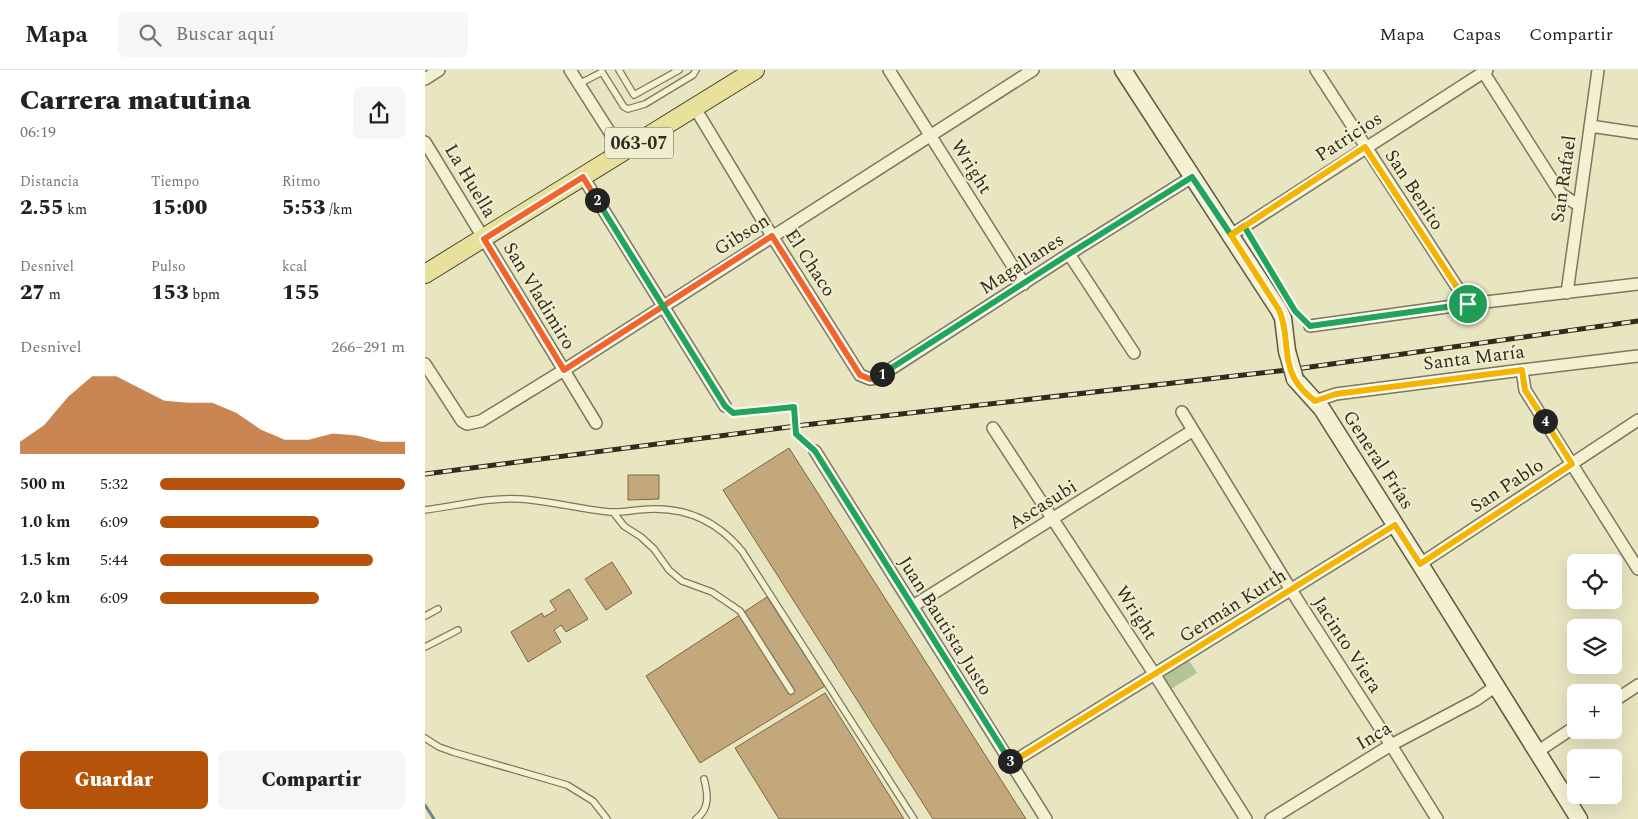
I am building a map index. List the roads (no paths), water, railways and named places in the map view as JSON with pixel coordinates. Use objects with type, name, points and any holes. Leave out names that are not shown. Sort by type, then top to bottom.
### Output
[{"type":"main road","name":"063-07","points":[[425,274],[755,70]]},
{"type":"main road","name":"General Frías","points":[[1123,70],[1192,177],[1238,231],[1283,318],[1287,351],[1295,380],[1322,409],[1579,819]]},
{"type":"street","points":[[425,78],[439,70]]},
{"type":"street","points":[[570,70],[623,152]]},
{"type":"street","name":"Wright","points":[[889,70],[1024,284]]},
{"type":"street","name":"Gibson","points":[[425,364],[462,421],[467,424],[481,421],[1033,70]]},
{"type":"street","name":"San Benito","points":[[1316,70],[1468,304]]},
{"type":"street","name":"San Rafael","points":[[1567,293],[1598,70]]},
{"type":"street","points":[[1484,71],[1561,194],[1578,205]]},
{"type":"street","name":"Patricios","points":[[1238,231],[1484,71]]},
{"type":"street","name":"El Chaco","points":[[695,108],[772,236],[860,375],[870,379]]},
{"type":"street","points":[[1590,126],[1638,133]]},
{"type":"street","name":"La Huella","points":[[425,142],[484,239]]},
{"type":"street","points":[[583,177],[725,406]]},
{"type":"street","name":"Magallanes","points":[[870,379],[877,378],[1192,177]]},
{"type":"street","name":"San Vladimiro","points":[[484,239],[596,423]]},
{"type":"street","points":[[1069,254],[1134,353]]},
{"type":"street","points":[[1310,326],[1468,304],[1638,284]]},
{"type":"street","name":"Santa María","points":[[1315,401],[1336,394],[1638,356]]},
{"type":"street","points":[[1522,370],[1525,390],[1638,569]]},
{"type":"street","name":"Jacinto Viera","points":[[1182,412],[1291,590],[1437,819]]},
{"type":"street","name":"San Pablo","points":[[1420,564],[1638,420]]},
{"type":"street","name":"Wright","points":[[993,428],[1155,675],[1246,819]]},
{"type":"street","name":"Ascasubi","points":[[913,606],[1192,431]]},
{"type":"street","name":"Juan Bautista Justo","points":[[815,451],[1046,819]]},
{"type":"street","name":"Germán Kurth","points":[[1011,763],[1395,525]]},
{"type":"street","points":[[1622,696],[1638,685]]},
{"type":"street","name":"Inca","points":[[1271,819],[1391,745],[1476,700],[1496,686]]},
{"type":"street","points":[[1537,752],[1567,732]]},
{"type":"lane","points":[[619,70],[634,95],[679,70]]},
{"type":"lane","points":[[579,84],[601,71],[624,107],[628,109],[645,104],[693,75],[696,70]]},
{"type":"lane","points":[[425,510],[503,499],[613,512],[653,509],[673,510],[693,514],[712,524],[730,536],[747,559],[914,819]]},
{"type":"lane","points":[[613,512],[624,526],[641,536],[654,549],[669,570],[682,581],[711,592],[740,611],[791,691]]},
{"type":"lane","points":[[425,616],[438,609]]},
{"type":"lane","points":[[425,647],[458,630]]},
{"type":"lane","points":[[425,738],[439,747],[453,752],[567,785],[593,801],[607,819]]},
{"type":"lane","points":[[696,819],[702,815],[707,800],[704,780]]},
{"type":"waterway","points":[[425,805],[434,819]]},
{"type":"railway","points":[[425,474],[804,425],[1296,369],[1638,321]]}]
